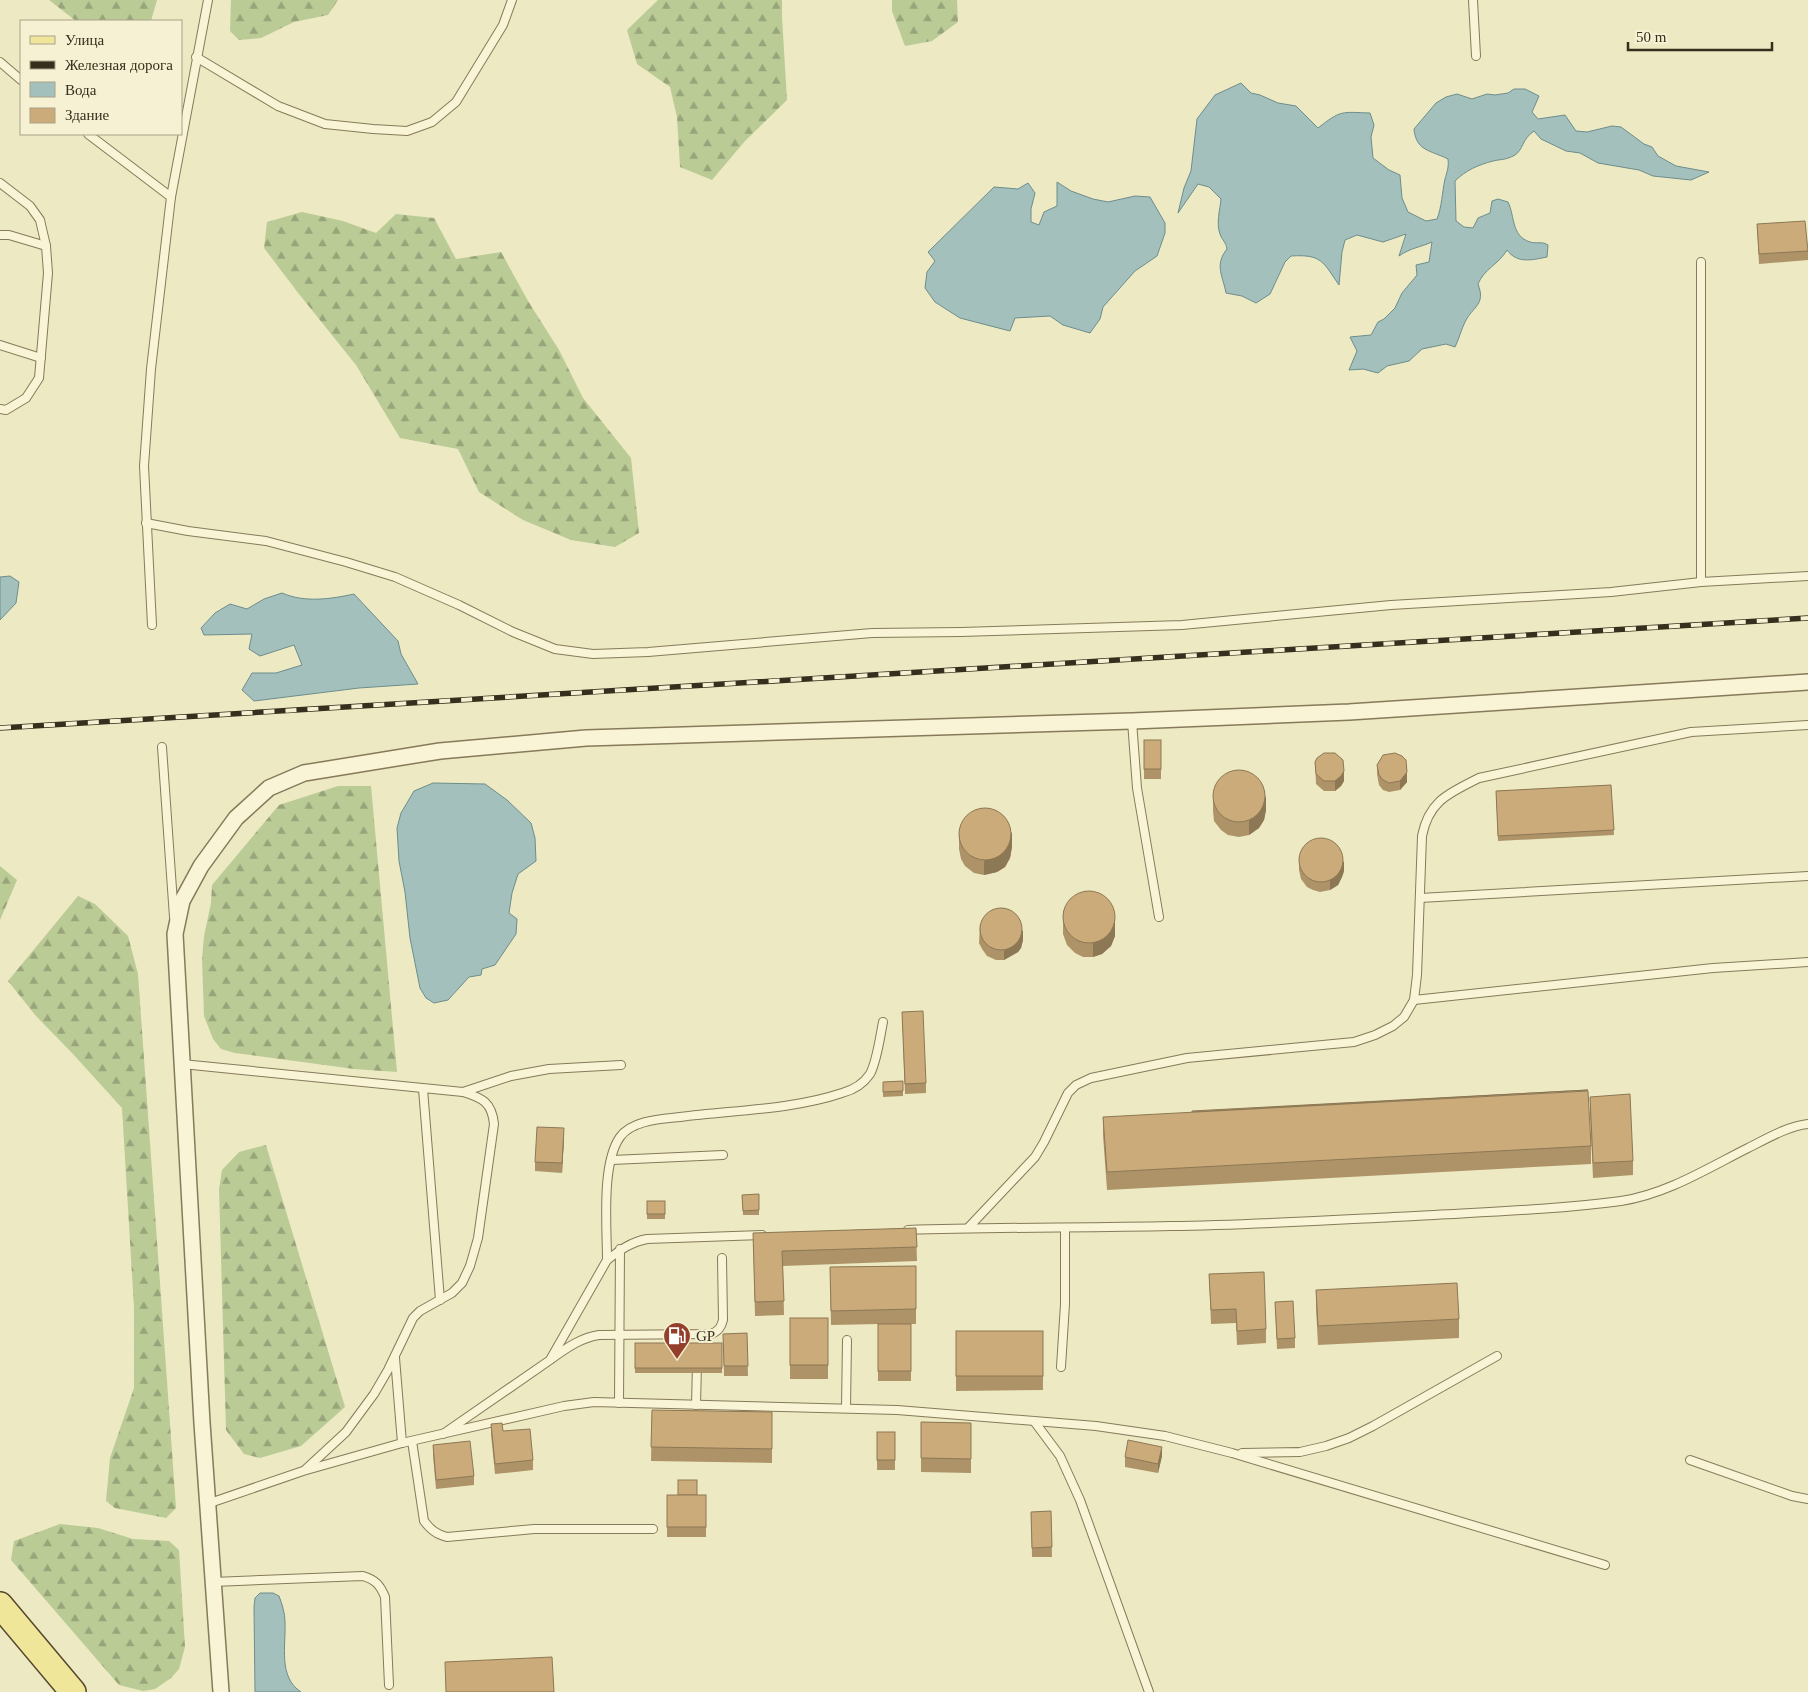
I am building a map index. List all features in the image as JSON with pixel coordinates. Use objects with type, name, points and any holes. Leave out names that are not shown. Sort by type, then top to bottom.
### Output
[{"type":"main road","points":[[0,1605],[73,1692]]},
{"type":"street","points":[[221,1692],[207,1504],[175,934],[182,901],[201,866],[236,818],[269,788],[304,772],[440,751],[586,738],[1132,721],[1350,712],[1808,682]]},
{"type":"street","points":[[215,1692],[220,1675]]},
{"type":"lane","points":[[152,625],[144,466],[149,398],[171,197],[208,0]]},
{"type":"lane","points":[[196,57],[278,106],[326,124],[373,129],[407,130],[432,122],[456,102],[503,25],[512,0]]},
{"type":"lane","points":[[1473,0],[1476,56]]},
{"type":"lane","points":[[0,62],[20,79]]},
{"type":"lane","points":[[89,135],[171,197]]},
{"type":"lane","points":[[0,183],[30,206],[40,220],[46,246],[48,273],[39,378],[26,398],[6,410],[0,408]]},
{"type":"lane","points":[[0,235],[9,235],[46,246]]},
{"type":"lane","points":[[1701,262],[1701,582]]},
{"type":"lane","points":[[0,345],[41,358]]},
{"type":"lane","points":[[146,523],[188,531],[266,541],[346,562],[395,577],[459,605],[513,632],[555,649],[593,654],[648,652],[872,633],[1182,625],[1391,605],[1611,592],[1701,582],[1808,576]]},
{"type":"lane","points":[[1132,721],[1137,788],[1159,917]]},
{"type":"lane","points":[[968,1228],[1035,1156],[1068,1093],[1076,1085],[1091,1078],[1187,1058],[1354,1042],[1375,1035],[1404,1017],[1414,1000],[1418,975],[1422,836],[1431,810],[1442,798],[1479,778],[1692,732],[1808,725]]},
{"type":"lane","points":[[162,747],[175,934]]},
{"type":"lane","points":[[1420,898],[1808,876]]},
{"type":"lane","points":[[1414,1000],[1713,968],[1808,962]]},
{"type":"lane","points":[[607,1260],[607,1195],[612,1160],[621,1136],[629,1129],[662,1119],[792,1104],[844,1093],[856,1087],[870,1074],[883,1022]]},
{"type":"lane","points":[[182,1064],[463,1092],[485,1101],[492,1111],[494,1124],[478,1238],[470,1266],[462,1283],[452,1293],[420,1311],[413,1318],[395,1357],[374,1394],[346,1432],[303,1471]]},
{"type":"lane","points":[[463,1092],[511,1076],[549,1069],[621,1065]]},
{"type":"lane","points":[[424,1089],[440,1300]]},
{"type":"lane","points":[[900,1230],[1269,1223],[1472,1213],[1624,1200],[1651,1194],[1693,1176],[1763,1140],[1808,1124]]},
{"type":"lane","points":[[612,1160],[723,1155]]},
{"type":"lane","points":[[1061,1367],[1065,1304],[1065,1228]]},
{"type":"lane","points":[[550,1360],[607,1260],[620,1249],[634,1242],[647,1239],[773,1234]]},
{"type":"lane","points":[[619,1403],[620,1249]]},
{"type":"lane","points":[[444,1434],[577,1341],[589,1336],[711,1334],[716,1332],[721,1327],[723,1320],[722,1258]]},
{"type":"lane","points":[[697,1334],[697,1343]]},
{"type":"lane","points":[[846,1408],[847,1340]]},
{"type":"lane","points":[[696,1405],[697,1352]]},
{"type":"lane","points":[[1232,1453],[1300,1452],[1349,1438],[1497,1356]]},
{"type":"lane","points":[[395,1357],[402,1443]]},
{"type":"lane","points":[[207,1504],[303,1471],[402,1443],[564,1406],[594,1402],[896,1410],[1034,1420],[1096,1426],[1165,1436],[1232,1453],[1605,1565]]},
{"type":"lane","points":[[1034,1420],[1060,1456],[1080,1500],[1149,1692]]},
{"type":"lane","points":[[412,1441],[424,1521],[436,1534],[447,1537],[534,1529],[652,1529]]},
{"type":"lane","points":[[1690,1460],[1792,1496],[1808,1499]]},
{"type":"lane","points":[[213,1582],[363,1576],[374,1579],[381,1586],[385,1597],[389,1685]]},
{"type":"green space","points":[[49,0],[157,0],[151,20],[75,20]]},
{"type":"green space","points":[[231,0],[338,0],[328,15],[294,22],[261,38],[239,40],[230,31]]},
{"type":"green space","points":[[658,0],[782,0],[787,100],[745,141],[712,180],[680,167],[677,117],[670,87],[637,64],[627,30]]},
{"type":"green space","points":[[892,0],[957,0],[958,22],[932,41],[905,46],[892,11]]},
{"type":"green space","points":[[302,212],[343,221],[376,233],[396,214],[434,218],[456,259],[501,252],[528,301],[559,350],[583,398],[631,458],[639,533],[615,547],[571,540],[523,520],[479,492],[458,449],[400,438],[356,365],[264,248],[267,222]]},
{"type":"green space","points":[[338,786],[371,786],[397,1072],[354,1069],[235,1053],[221,1049],[213,1039],[204,1016],[202,959],[212,885],[279,805]]},
{"type":"green space","points":[[0,866],[17,880],[0,920]]},
{"type":"green space","points":[[78,896],[95,904],[128,936],[138,974],[176,1508],[166,1518],[115,1508],[106,1501],[110,1458],[134,1388],[134,1308],[122,1108],[36,1016],[8,981]]},
{"type":"green space","points":[[266,1145],[345,1407],[301,1446],[260,1458],[244,1454],[226,1430],[219,1189],[222,1170],[239,1152]]},
{"type":"green space","points":[[60,1524],[98,1528],[133,1539],[169,1541],[179,1550],[185,1647],[179,1669],[171,1678],[155,1689],[143,1691],[119,1685],[11,1560],[14,1541]]},
{"type":"water","points":[[1241,83],[1251,93],[1278,103],[1296,106],[1318,128],[1342,113],[1370,113],[1374,125],[1371,137],[1373,158],[1389,170],[1400,175],[1402,198],[1408,212],[1426,221],[1437,219],[1448,169],[1448,159],[1421,146],[1415,136],[1414,129],[1436,103],[1446,97],[1457,94],[1472,99],[1487,94],[1495,95],[1508,93],[1514,89],[1525,89],[1539,96],[1532,112],[1538,119],[1565,115],[1576,131],[1587,132],[1612,126],[1621,127],[1644,144],[1652,147],[1658,156],[1676,166],[1709,172],[1691,180],[1653,176],[1639,170],[1598,163],[1580,153],[1566,151],[1541,139],[1534,131],[1527,137],[1515,155],[1477,166],[1455,181],[1456,221],[1464,227],[1473,228],[1478,218],[1490,213],[1492,201],[1498,199],[1508,202],[1514,225],[1520,235],[1530,242],[1548,245],[1547,257],[1525,260],[1515,257],[1507,250],[1478,284],[1480,301],[1465,322],[1455,347],[1446,344],[1422,349],[1409,361],[1387,366],[1378,373],[1363,369],[1349,370],[1357,351],[1350,337],[1371,335],[1378,322],[1395,308],[1402,293],[1417,275],[1416,265],[1429,262],[1432,242],[1411,249],[1399,256],[1406,234],[1383,242],[1357,235],[1345,240],[1339,285],[1321,261],[1309,256],[1291,256],[1285,262],[1270,294],[1256,303],[1242,296],[1226,293],[1220,265],[1227,249],[1218,225],[1221,199],[1209,187],[1198,184],[1178,213],[1184,188],[1191,171],[1197,119],[1215,95]]},
{"type":"water","points":[[1057,182],[1071,191],[1108,202],[1135,196],[1150,197],[1165,223],[1165,233],[1157,256],[1135,271],[1103,307],[1100,319],[1090,333],[1063,325],[1050,316],[1015,318],[1010,331],[960,318],[935,302],[925,288],[927,272],[935,261],[928,252],[994,187],[1018,189],[1028,183],[1035,193],[1031,209],[1031,222],[1039,225],[1044,212],[1057,206]]},
{"type":"water","points":[[10,576],[19,582],[16,603],[0,620],[0,577]]},
{"type":"water","points":[[282,593],[309,599],[327,599],[354,594],[398,641],[401,654],[418,684],[359,688],[254,701],[242,690],[252,673],[276,673],[302,665],[294,645],[260,656],[249,649],[252,634],[204,635],[201,628],[215,613],[230,604],[247,609],[264,599]]},
{"type":"water","points":[[433,783],[485,784],[507,800],[531,823],[535,838],[536,861],[518,874],[512,893],[509,913],[517,919],[516,934],[495,965],[482,969],[481,975],[469,977],[448,1000],[434,1003],[426,998],[420,988],[410,938],[405,892],[399,861],[397,828],[401,813],[414,791]]},
{"type":"water","points":[[260,1593],[273,1593],[279,1596],[285,1619],[284,1651],[286,1670],[294,1686],[301,1692],[255,1692],[254,1607],[255,1598]]},
{"type":"building","points":[[1805,221],[1808,251],[1759,254],[1757,224]]},
{"type":"building","points":[[1144,740],[1161,740],[1161,769],[1144,769]]},
{"type":"building","points":[[1324,753],[1335,753],[1343,760],[1344,771],[1335,781],[1324,781],[1316,774],[1315,762]]},
{"type":"building","points":[[1395,753],[1406,760],[1407,772],[1400,781],[1389,783],[1379,775],[1377,765],[1383,755]]},
{"type":"building","points":[[1234,770],[1244,770],[1258,777],[1265,791],[1265,801],[1258,815],[1244,822],[1234,822],[1224,818],[1217,811],[1213,801],[1213,791],[1217,781],[1224,774]]},
{"type":"building","points":[[1611,785],[1614,830],[1498,836],[1496,791]]},
{"type":"building","points":[[980,808],[990,808],[1004,815],[1011,829],[1011,839],[1004,853],[990,860],[980,860],[970,856],[963,849],[959,839],[959,829],[963,819],[970,812]]},
{"type":"building","points":[[1317,838],[1325,838],[1337,844],[1343,860],[1337,876],[1325,882],[1317,882],[1305,876],[1299,864],[1299,856],[1305,844]]},
{"type":"building","points":[[1084,891],[1094,891],[1108,898],[1115,912],[1115,922],[1108,936],[1094,943],[1084,943],[1074,939],[1067,932],[1063,922],[1063,912],[1067,902],[1074,895]]},
{"type":"building","points":[[1005,908],[1013,911],[1019,917],[1022,929],[1019,941],[1013,947],[997,950],[989,947],[983,941],[980,925],[983,917],[989,911]]},
{"type":"building","points":[[923,1011],[926,1083],[905,1084],[902,1012]]},
{"type":"building","points":[[903,1081],[903,1091],[883,1092],[883,1082]]},
{"type":"building","points":[[1588,1090],[1192,1112],[1192,1111]]},
{"type":"building","points":[[1588,1091],[1591,1146],[1107,1172],[1103,1117]]},
{"type":"building","points":[[1630,1094],[1633,1161],[1593,1163],[1590,1097]]},
{"type":"building","points":[[537,1127],[564,1128],[562,1163],[535,1162]]},
{"type":"building","points":[[759,1194],[759,1210],[743,1211],[742,1195]]},
{"type":"building","points":[[647,1201],[665,1201],[665,1214],[647,1214]]},
{"type":"building","points":[[916,1228],[917,1247],[782,1251],[784,1301],[755,1302],[753,1233]]},
{"type":"building","points":[[916,1266],[916,1309],[831,1311],[830,1267]]},
{"type":"building","points":[[1264,1272],[1266,1329],[1237,1331],[1236,1309],[1211,1310],[1209,1274]]},
{"type":"building","points":[[1457,1283],[1459,1319],[1318,1326],[1316,1290]]},
{"type":"building","points":[[1293,1301],[1295,1338],[1277,1339],[1275,1302]]},
{"type":"building","points":[[790,1318],[828,1318],[828,1365],[790,1365]]},
{"type":"building","points":[[878,1324],[911,1324],[911,1371],[878,1371]]},
{"type":"building","points":[[956,1331],[1043,1331],[1043,1376],[956,1376]]},
{"type":"building","points":[[747,1333],[748,1366],[724,1366],[723,1334]]},
{"type":"building","points":[[635,1343],[722,1343],[722,1368],[635,1368]]},
{"type":"building","points":[[652,1410],[772,1412],[772,1449],[651,1447]]},
{"type":"building","points":[[921,1422],[971,1423],[971,1459],[921,1458]]},
{"type":"building","points":[[502,1423],[503,1431],[530,1429],[533,1460],[495,1464],[491,1424]]},
{"type":"building","points":[[877,1432],[895,1432],[895,1460],[877,1460]]},
{"type":"building","points":[[1128,1440],[1162,1447],[1158,1464],[1125,1457]]},
{"type":"building","points":[[470,1441],[474,1476],[436,1480],[433,1445]]},
{"type":"building","points":[[678,1480],[697,1480],[697,1495],[678,1495]]},
{"type":"building","points":[[667,1495],[706,1495],[706,1527],[667,1527]]},
{"type":"building","points":[[1051,1511],[1052,1547],[1032,1548],[1031,1512]]},
{"type":"building","points":[[552,1657],[554,1692],[446,1692],[445,1662]]},
{"type":"railway","points":[[0,728],[1808,618]]},
{"type":"place","name":"GP","points":[[677,1360]]}]
